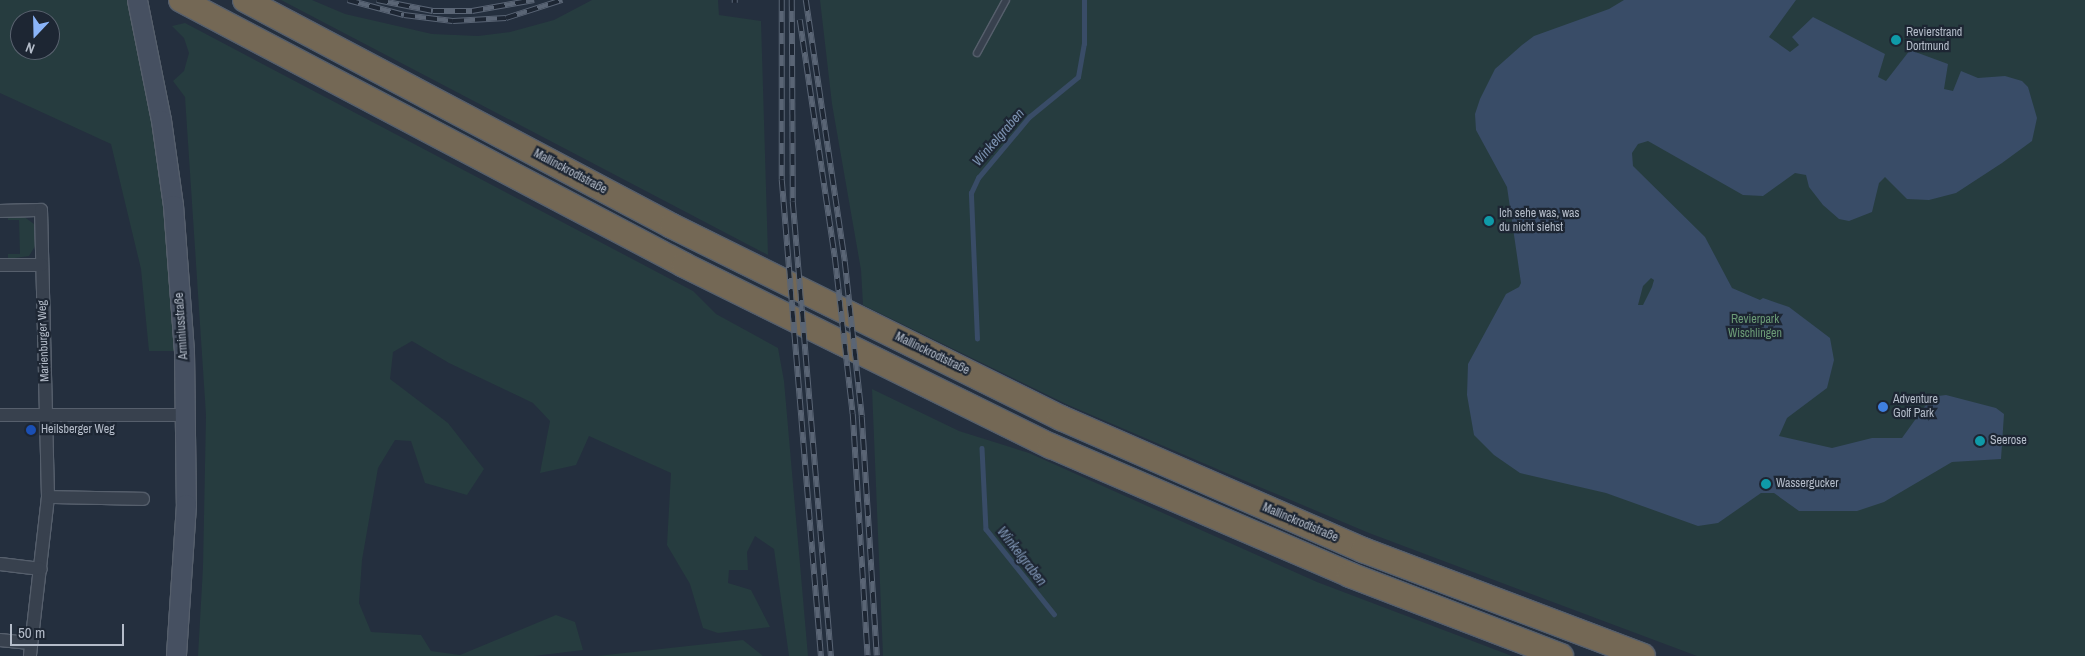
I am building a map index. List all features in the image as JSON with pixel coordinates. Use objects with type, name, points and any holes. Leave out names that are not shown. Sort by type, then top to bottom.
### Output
[{"type":"highway","points":[[180,0],[684,265],[1043,442],[1350,575],[1561,656]]},
{"type":"highway","name":"Mallinckrodtstraße","points":[[245,0],[672,226],[1061,418],[1363,550],[1643,656]]},
{"type":"street","name":"Arminiusstraße","points":[[137,0],[144,26],[173,205],[187,415],[186,504],[176,656]]},
{"type":"street","name":"Marienburger Weg","points":[[0,211],[42,210],[46,416]]},
{"type":"street","points":[[0,266],[42,265]]},
{"type":"street","points":[[0,416],[187,415]]},
{"type":"street","points":[[0,640],[30,649],[41,569],[48,497],[46,416]]},
{"type":"street","points":[[48,497],[143,499]]},
{"type":"street","points":[[0,564],[41,569]]},
{"type":"lane","points":[[977,53],[1006,0]]},
{"type":"green space","points":[[0,0],[136,0],[184,351],[149,351],[141,269],[111,144],[0,93]]},
{"type":"green space","points":[[281,0],[312,0],[345,14],[432,34],[478,36],[510,32],[554,20],[592,0],[718,0],[719,15],[761,21],[768,255]]},
{"type":"green space","name":"Revierpark Wischlingen","points":[[820,0],[2085,0],[2085,656],[1697,656],[1369,533],[1224,472],[1066,404],[863,305],[861,270],[832,104]]},
{"type":"green space","points":[[185,23],[693,291],[716,314],[778,348],[784,381],[808,656],[789,656],[774,549],[755,536],[747,552],[748,570],[729,570],[728,583],[751,590],[770,627],[718,633],[703,628],[690,584],[667,545],[671,473],[589,436],[576,465],[540,473],[550,421],[533,403],[449,363],[412,341],[393,352],[390,379],[448,423],[484,469],[467,495],[425,483],[411,441],[395,440],[378,468],[362,560],[359,603],[371,632],[421,635],[431,651],[460,655],[556,615],[575,622],[583,650],[534,656],[198,656],[203,567],[206,415],[185,97],[173,81],[184,71],[189,53],[184,38],[172,26]]},
{"type":"green space","points":[[8,216],[23,216],[34,224],[37,243],[29,256],[8,259],[8,254],[20,254],[19,220],[8,220]]},
{"type":"green space","points":[[872,389],[959,431],[1029,453],[1317,582],[1512,656],[883,656]]},
{"type":"green space","points":[[743,640],[763,656],[597,656]]},
{"type":"water","points":[[1624,0],[1796,0],[1769,37],[1790,52],[1799,45],[1792,37],[1813,17],[1885,54],[1878,77],[1886,81],[1910,50],[1948,64],[1944,89],[1953,91],[1961,71],[1978,78],[2005,76],[2022,81],[2028,87],[2037,118],[2032,141],[1956,193],[1929,200],[1907,199],[1885,177],[1879,183],[1872,212],[1849,221],[1839,219],[1823,205],[1809,187],[1806,175],[1795,173],[1763,196],[1743,195],[1648,141],[1638,144],[1632,153],[1633,166],[1705,237],[1732,288],[1760,300],[1763,298],[1789,307],[1830,338],[1834,360],[1827,388],[1787,418],[1779,436],[1832,448],[1872,438],[1902,438],[1925,406],[1938,396],[1946,395],[1996,408],[2004,414],[2001,459],[1952,462],[1884,502],[1857,511],[1799,511],[1774,493],[1761,493],[1718,523],[1698,526],[1606,493],[1520,473],[1494,455],[1474,435],[1467,395],[1468,364],[1506,294],[1519,287],[1521,283],[1507,187],[1476,130],[1475,114],[1480,99],[1495,69],[1522,45],[1534,36],[1609,9]],"holes":[[[1651,278],[1654,280],[1643,305],[1638,305],[1643,286]]]},
{"type":"waterway","name":"Winkelgraben","points":[[977,339],[971,193],[978,178],[1029,117],[1078,77],[1084,44],[1084,0]]},
{"type":"waterway","name":"Winkelgraben","points":[[982,448],[986,529],[1054,614]]},
{"type":"railway","points":[[348,0],[404,15],[453,21],[506,18],[562,0]]},
{"type":"railway","points":[[377,0],[433,11],[472,11],[534,0]]},
{"type":"railway","points":[[782,0],[782,180],[821,656]]},
{"type":"railway","points":[[792,0],[793,202],[831,656]]},
{"type":"railway","points":[[806,0],[845,262],[862,417],[877,656]]},
{"type":"railway","points":[[800,20],[835,257],[853,414],[868,656]]},
{"type":"place","name":"Revierstrand Dortmund","points":[[1896,40]]},
{"type":"place","name":"Ich sehe was, was du nicht siehst","points":[[1489,221]]},
{"type":"place","name":"Adventure Golf Park","points":[[1883,407]]},
{"type":"place","name":"Heilsberger Weg","points":[[31,430]]},
{"type":"place","name":"Seerose","points":[[1980,441]]},
{"type":"place","name":"Wassergucker","points":[[1766,484]]}]
